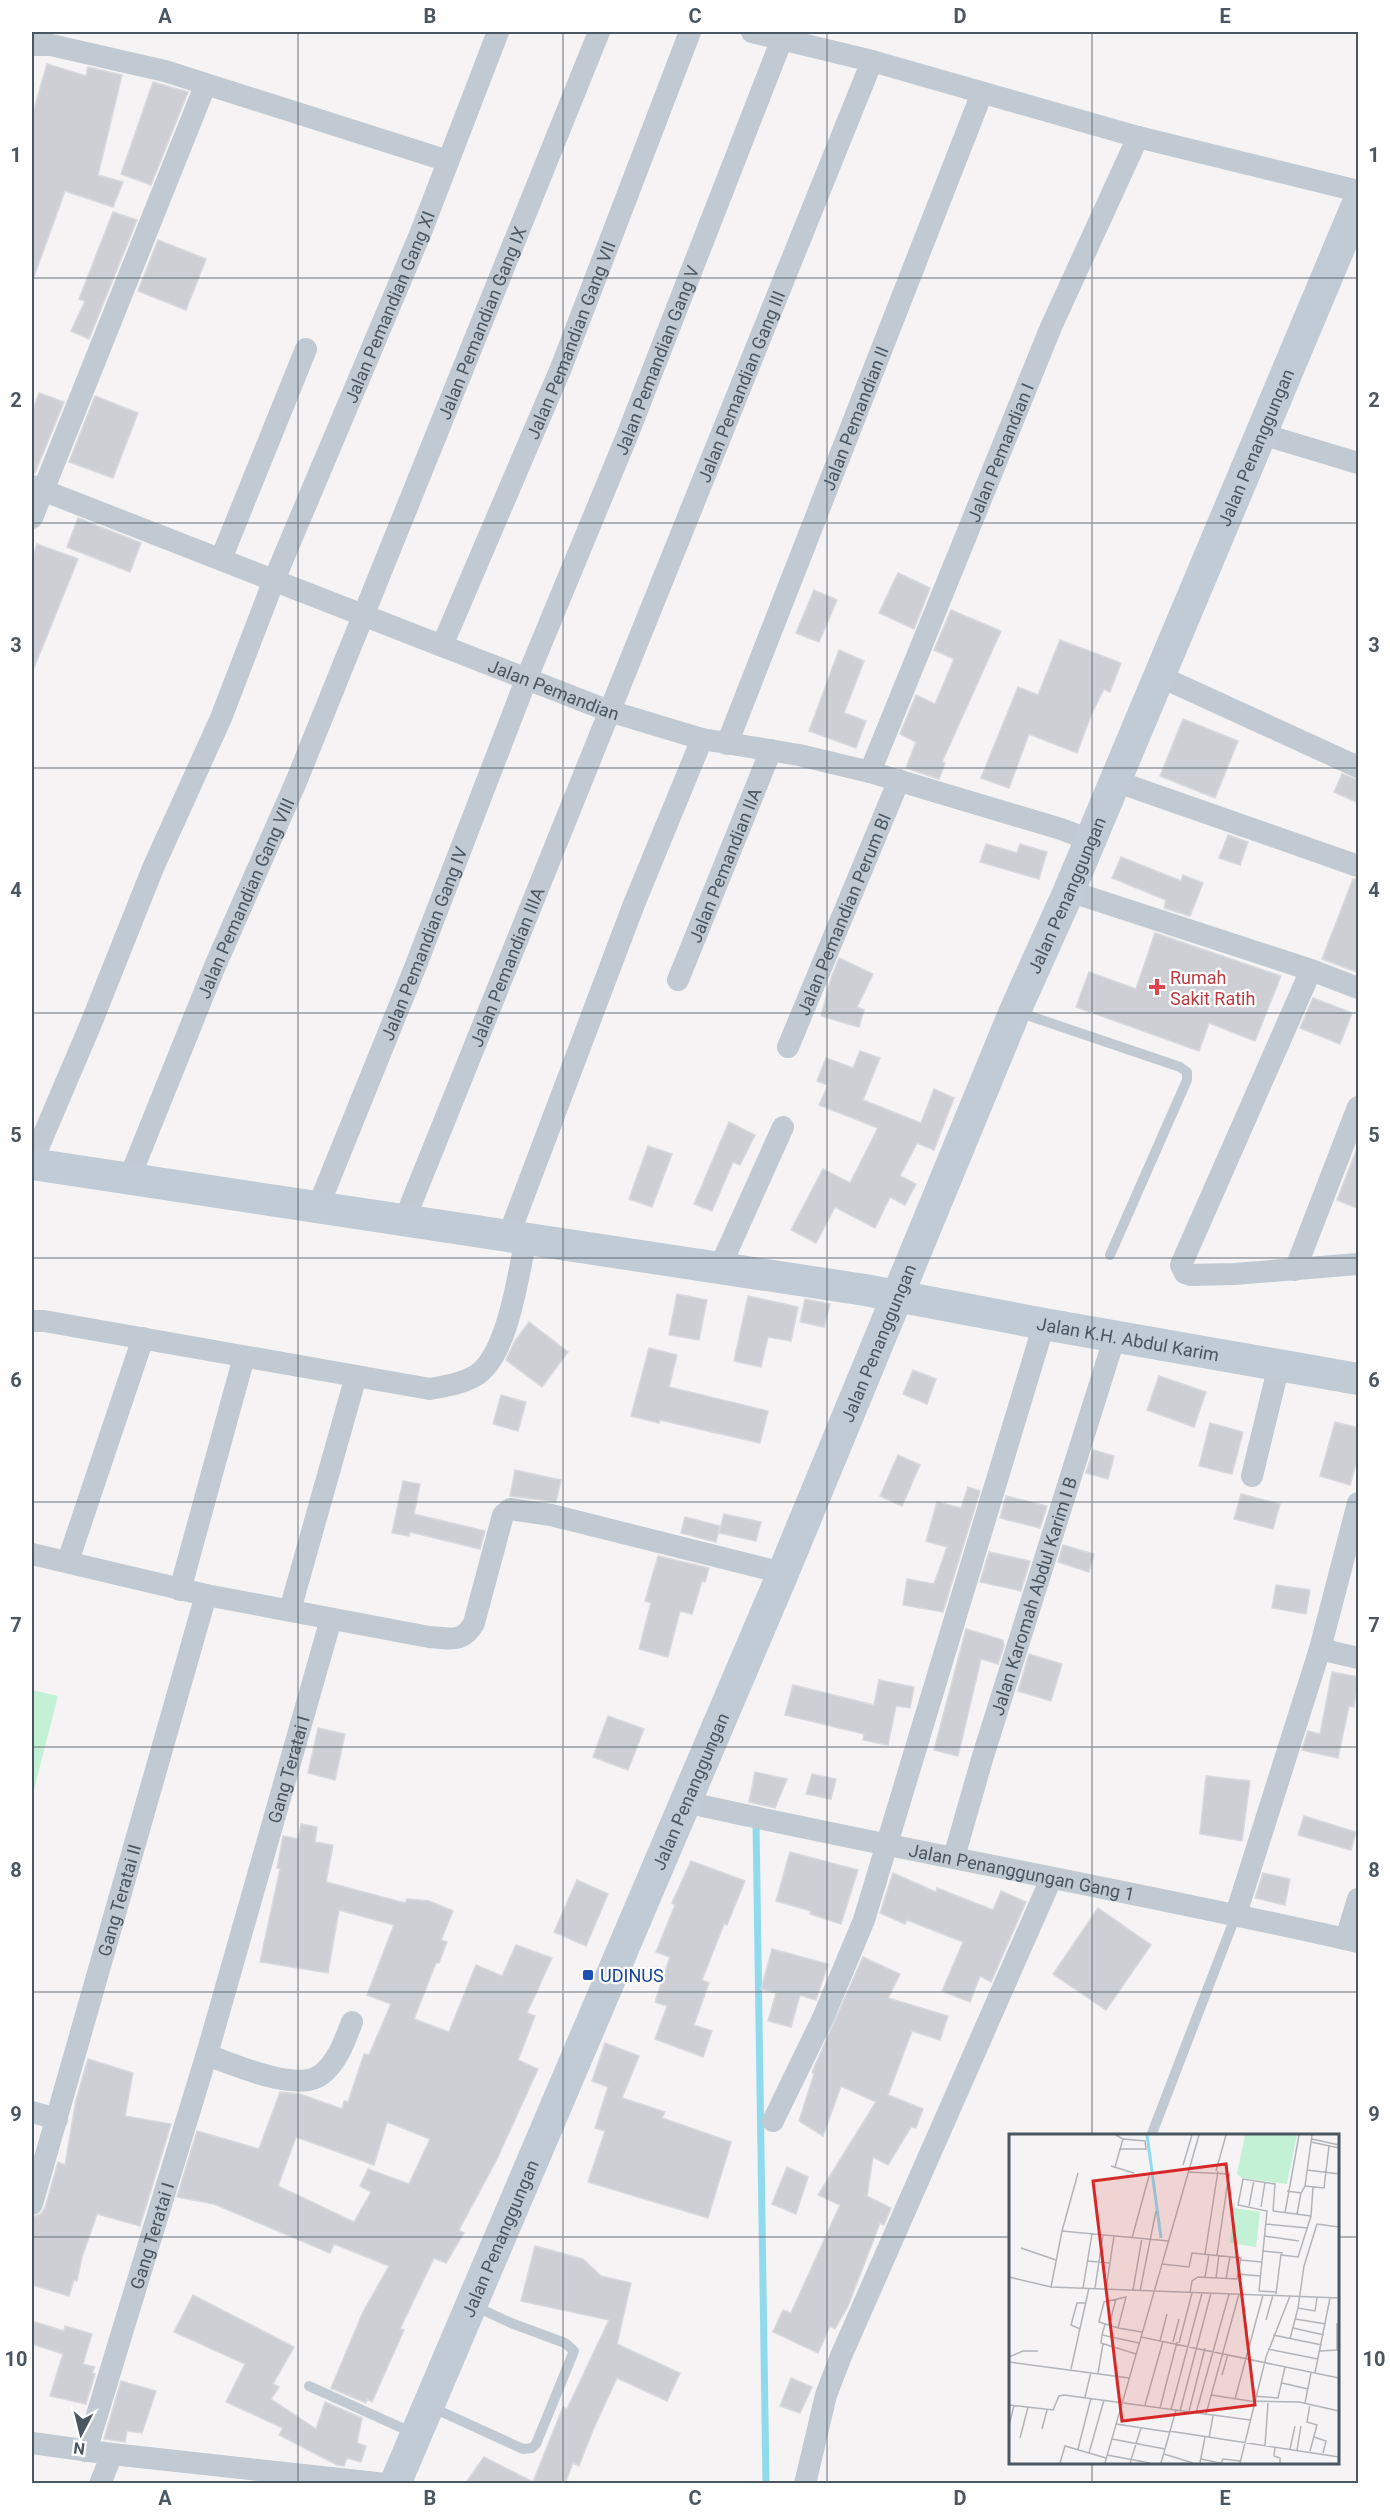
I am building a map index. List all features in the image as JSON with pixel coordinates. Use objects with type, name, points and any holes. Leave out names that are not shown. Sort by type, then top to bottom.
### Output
[{"type":"main road","name":"Jalan Penanggungan","points":[[395,2484],[783,1573],[1015,1011],[1069,891],[1359,203]]},
{"type":"main road","name":"Jalan K.H. Abdul Karim","points":[[32,1163],[899,1296],[1044,1324],[1359,1379]]},
{"type":"street","name":"Jalan Pemandian Gang XI","points":[[32,1163],[153,868],[221,718],[274,580],[420,232],[498,32]]},
{"type":"street","name":"Jalan Pemandian Gang IX","points":[[363,616],[599,32]]},
{"type":"street","name":"Jalan Pemandian Gang VII","points":[[442,646],[561,368],[690,32]]},
{"type":"street","points":[[752,32],[782,39],[826,40],[872,61],[982,93],[1138,137],[1359,191]]},
{"type":"street","name":"Jalan Pemandian Gang V","points":[[526,680],[627,436],[782,39]]},
{"type":"street","points":[[32,45],[51,45],[165,71],[206,86],[448,161]]},
{"type":"street","name":"Jalan Pemandian Gang III","points":[[609,711],[872,61]]},
{"type":"street","points":[[32,518],[37,489],[206,86]]},
{"type":"street","name":"Jalan Pemandian II","points":[[727,744],[982,93]]},
{"type":"street","name":"Jalan Pemandian I","points":[[870,772],[1051,327],[1138,137]]},
{"type":"street","points":[[221,559],[306,349]]},
{"type":"street","points":[[1262,434],[1359,463]]},
{"type":"street","name":"Jalan Pemandian","points":[[37,489],[609,711],[702,739],[799,755],[870,772],[1061,829],[1090,840]]},
{"type":"street","name":"Jalan Pemandian Gang VIII","points":[[129,1179],[215,966],[296,782],[363,616]]},
{"type":"street","points":[[1159,676],[1359,767]]},
{"type":"street","name":"Jalan Pemandian Gang IV","points":[[318,1206],[421,954],[526,680]]},
{"type":"street","name":"Jalan Pemandian IIIA","points":[[404,1221],[609,711]]},
{"type":"street","points":[[32,1321],[44,1321],[430,1389],[459,1383],[477,1375],[494,1355],[505,1331],[517,1238],[634,904],[702,739]]},
{"type":"street","name":"Jalan Pemandian IIA","points":[[678,980],[771,750]]},
{"type":"street","name":"Jalan Pemandian Perum BI","points":[[788,1047],[899,780]]},
{"type":"street","points":[[1115,781],[1359,866]]},
{"type":"street","points":[[1069,891],[1311,970],[1359,988]]},
{"type":"street","points":[[1311,970],[1181,1261],[1185,1273],[1191,1275],[1295,1270],[1359,1264]]},
{"type":"street","points":[[1295,1270],[1359,1107]]},
{"type":"street","points":[[719,1269],[783,1127]]},
{"type":"street","points":[[773,2121],[823,2018],[864,1920],[1044,1324]]},
{"type":"street","name":"Jalan Karomah Abdul Karim I B","points":[[954,1857],[990,1734],[1115,1336]]},
{"type":"street","points":[[68,1561],[142,1338]]},
{"type":"street","points":[[180,1590],[244,1358]]},
{"type":"street","points":[[1252,1476],[1279,1365]]},
{"type":"street","points":[[290,1610],[356,1376]]},
{"type":"street","points":[[1236,1914],[1320,1649],[1359,1503]]},
{"type":"street","points":[[32,1554],[180,1590],[429,1637],[463,1637],[469,1633],[474,1623],[503,1515],[510,1509],[562,1518],[783,1573]]},
{"type":"street","name":"Gang Teratai II","points":[[32,2204],[206,1595]]},
{"type":"street","name":"Gang Teratai I","points":[[86,2451],[207,2055],[331,1619]]},
{"type":"street","points":[[1320,1649],[1359,1658]]},
{"type":"street","name":"Jalan Penanggungan Gang 1","points":[[685,1802],[1052,1879],[1236,1914],[1353,1941]]},
{"type":"street","points":[[805,2484],[825,2395],[1052,1879]]},
{"type":"street","points":[[1353,1941],[1359,1899]]},
{"type":"street","points":[[207,2055],[273,2077],[297,2081],[311,2080],[322,2074],[340,2052],[352,2022]]},
{"type":"street","points":[[32,2112],[57,2119]]},
{"type":"street","points":[[32,2443],[386,2484]]},
{"type":"street","points":[[100,2484],[112,2454]]},
{"type":"lane","points":[[1015,1011],[1180,1067],[1187,1072],[1187,1080],[1110,1255]]},
{"type":"lane","points":[[1152,2134],[1236,1914]]},
{"type":"lane","points":[[309,2386],[528,2449],[536,2444],[574,2356],[572,2347],[471,2305]]},
{"type":"green space","points":[[32,1690],[58,1696],[32,1797]]},
{"type":"building","points":[[47,64],[86,76],[88,67],[122,75],[98,175],[123,182],[113,207],[65,191],[34,277],[32,276],[32,116]]},
{"type":"building","points":[[153,82],[188,92],[151,185],[121,174]]},
{"type":"building","points":[[113,212],[137,220],[89,339],[71,331],[85,301],[79,299]]},
{"type":"building","points":[[158,240],[206,259],[186,310],[138,291]]},
{"type":"building","points":[[39,393],[64,402],[35,473],[32,473],[32,412]]},
{"type":"building","points":[[95,396],[138,413],[113,478],[69,462]]},
{"type":"building","points":[[78,518],[141,543],[130,572],[67,547]]},
{"type":"building","points":[[37,544],[78,559],[34,668],[32,668],[32,559]]},
{"type":"building","points":[[898,573],[930,588],[914,629],[879,613]]},
{"type":"building","points":[[814,590],[837,600],[819,642],[796,633]]},
{"type":"building","points":[[951,610],[1001,631],[942,762],[945,763],[939,779],[906,768],[916,742],[900,734],[916,695],[935,704],[954,659],[934,650]]},
{"type":"building","points":[[1060,640],[1121,663],[1110,692],[1104,689],[1092,713],[1077,753],[1029,734],[1009,788],[981,778],[1018,687],[1038,695]]},
{"type":"building","points":[[839,650],[864,661],[844,713],[866,721],[856,748],[809,731]]},
{"type":"building","points":[[1183,719],[1238,741],[1215,798],[1160,776]]},
{"type":"building","points":[[1342,774],[1359,780],[1359,803],[1334,792]]},
{"type":"building","points":[[1228,835],[1248,842],[1240,865],[1219,858]]},
{"type":"building","points":[[986,844],[1017,853],[1020,844],[1047,852],[1039,879],[980,862]]},
{"type":"building","points":[[1121,857],[1181,881],[1183,875],[1203,883],[1190,916],[1164,908],[1166,900],[1112,878]]},
{"type":"building","points":[[1353,879],[1359,879],[1359,973],[1322,959]]},
{"type":"building","points":[[1155,933],[1281,976],[1255,1041],[1209,1023],[1199,1051],[1076,1007],[1089,972],[1136,989]]},
{"type":"building","points":[[839,958],[873,974],[857,1007],[864,1010],[859,1027],[821,1016]]},
{"type":"building","points":[[1313,998],[1352,1013],[1340,1044],[1300,1028]]},
{"type":"building","points":[[860,1051],[880,1058],[863,1100],[921,1123],[934,1089],[954,1098],[934,1150],[917,1143],[900,1176],[916,1184],[905,1205],[890,1197],[875,1228],[835,1207],[816,1243],[791,1230],[823,1169],[850,1183],[878,1128],[819,1105],[828,1085],[817,1081],[826,1058],[853,1068]]},
{"type":"building","points":[[729,1122],[755,1135],[740,1165],[733,1162],[712,1211],[694,1204]]},
{"type":"building","points":[[1359,1143],[1359,1209],[1337,1200]]},
{"type":"building","points":[[648,1146],[672,1154],[652,1207],[629,1199]]},
{"type":"building","points":[[677,1294],[707,1300],[699,1340],[669,1335]]},
{"type":"building","points":[[748,1296],[798,1307],[791,1341],[768,1337],[761,1367],[734,1361]]},
{"type":"building","points":[[805,1299],[830,1304],[824,1327],[800,1322]]},
{"type":"building","points":[[529,1322],[568,1352],[542,1387],[506,1360],[515,1341]]},
{"type":"building","points":[[649,1348],[677,1355],[669,1387],[768,1411],[760,1443],[660,1420],[659,1423],[631,1416]]},
{"type":"building","points":[[913,1370],[936,1379],[927,1404],[903,1394]]},
{"type":"building","points":[[1159,1376],[1206,1392],[1194,1427],[1147,1410]]},
{"type":"building","points":[[501,1395],[526,1402],[518,1431],[493,1424]]},
{"type":"building","points":[[1335,1422],[1359,1428],[1359,1453],[1350,1485],[1320,1476]]},
{"type":"building","points":[[1210,1423],[1243,1432],[1232,1474],[1199,1466]]},
{"type":"building","points":[[1093,1450],[1114,1456],[1108,1479],[1086,1473]]},
{"type":"building","points":[[898,1455],[920,1465],[902,1506],[880,1496]]},
{"type":"building","points":[[515,1470],[561,1480],[556,1502],[510,1496]]},
{"type":"building","points":[[403,1481],[420,1484],[414,1514],[485,1531],[480,1549],[410,1532],[409,1536],[392,1533]]},
{"type":"building","points":[[968,1487],[980,1491],[943,1612],[903,1605],[907,1579],[934,1584],[947,1547],[926,1541],[937,1502],[961,1508]]},
{"type":"building","points":[[1241,1494],[1280,1504],[1273,1529],[1234,1519]]},
{"type":"building","points":[[1006,1496],[1047,1506],[1040,1528],[1000,1518]]},
{"type":"building","points":[[724,1514],[761,1522],[756,1541],[719,1533]]},
{"type":"building","points":[[685,1517],[720,1526],[716,1542],[681,1533]]},
{"type":"building","points":[[1063,1545],[1094,1554],[1089,1572],[1058,1562]]},
{"type":"building","points":[[989,1552],[1030,1561],[1021,1591],[980,1582]]},
{"type":"building","points":[[658,1556],[709,1568],[705,1582],[702,1581],[692,1614],[680,1611],[668,1657],[639,1649],[651,1603],[645,1601]]},
{"type":"building","points":[[1276,1585],[1310,1590],[1306,1614],[1272,1608]]},
{"type":"building","points":[[966,1629],[1003,1640],[1004,1646],[998,1664],[981,1659],[958,1756],[934,1750]]},
{"type":"building","points":[[1029,1654],[1062,1664],[1051,1701],[1018,1691]]},
{"type":"building","points":[[1332,1672],[1359,1677],[1354,1707],[1349,1706],[1338,1758],[1302,1750],[1308,1731],[1320,1734]]},
{"type":"building","points":[[879,1680],[914,1687],[910,1708],[896,1706],[888,1745],[863,1740],[864,1734],[785,1715],[793,1685],[874,1705]]},
{"type":"building","points":[[608,1716],[644,1729],[628,1770],[593,1757]]},
{"type":"building","points":[[318,1728],[345,1734],[335,1780],[308,1773]]},
{"type":"building","points":[[755,1772],[787,1779],[775,1808],[749,1802]]},
{"type":"building","points":[[812,1774],[836,1779],[831,1799],[806,1794]]},
{"type":"building","points":[[1206,1776],[1250,1781],[1242,1841],[1200,1834]]},
{"type":"building","points":[[1304,1816],[1356,1832],[1351,1850],[1298,1835]]},
{"type":"building","points":[[301,1824],[317,1827],[315,1842],[333,1845],[326,1882],[405,1903],[407,1899],[429,1901],[453,1911],[441,1940],[447,1942],[439,1963],[436,1963],[414,2019],[449,2032],[476,1965],[502,1976],[516,1945],[552,1958],[527,2013],[535,2016],[518,2060],[538,2069],[497,2159],[459,2230],[464,2233],[446,2263],[434,2258],[400,2329],[404,2330],[372,2402],[367,2399],[366,2403],[331,2388],[363,2312],[389,2266],[334,2244],[330,2253],[214,2204],[177,2197],[197,2131],[259,2149],[280,2092],[300,2094],[342,2109],[344,2101],[348,2102],[364,2054],[369,2055],[391,2004],[367,1995],[394,1925],[339,1910],[328,1973],[260,1962],[280,1869],[277,1868],[283,1836],[298,1839]],"holes":[[[387,2122],[430,2139],[409,2184],[368,2169],[360,2186],[371,2192],[354,2222],[278,2186],[296,2137],[374,2165]]]},
{"type":"building","points":[[790,1852],[858,1870],[841,1924],[810,1914],[811,1911],[776,1901]]},
{"type":"building","points":[[691,1861],[745,1881],[727,1925],[724,1924],[702,1980],[709,1983],[694,2025],[712,2031],[703,2057],[655,2039],[667,2006],[655,2002],[670,1957],[656,1952],[675,1905],[672,1903]]},
{"type":"building","points":[[893,1873],[936,1892],[937,1888],[993,1910],[1001,1891],[1026,1902],[991,1982],[980,1976],[970,2002],[942,1991],[963,1942],[907,1920],[905,1924],[880,1913]]},
{"type":"building","points":[[1263,1873],[1290,1879],[1285,1905],[1255,1898]]},
{"type":"building","points":[[577,1880],[608,1894],[586,1946],[554,1932]]},
{"type":"building","points":[[1098,1908],[1151,1945],[1106,2010],[1053,1974]]},
{"type":"building","points":[[772,1949],[828,1964],[816,2000],[800,1995],[791,2027],[768,2021],[776,1993],[761,1989]]},
{"type":"building","points":[[863,1957],[900,1974],[888,1998],[948,2016],[940,2040],[912,2031],[888,2095],[923,2109],[916,2128],[911,2127],[888,2165],[873,2157],[867,2196],[891,2208],[884,2225],[880,2223],[848,2306],[835,2329],[830,2326],[818,2353],[773,2332],[783,2310],[791,2313],[840,2205],[818,2195],[876,2102],[841,2086],[823,2136],[799,2121],[814,2074],[812,2072]]},
{"type":"building","points":[[605,2043],[639,2056],[622,2098],[665,2112],[662,2118],[731,2142],[708,2218],[588,2182],[605,2131],[595,2128],[608,2087],[592,2081]]},
{"type":"building","points":[[88,2059],[133,2073],[125,2116],[171,2124],[140,2226],[97,2214],[82,2257],[77,2281],[74,2280],[69,2296],[32,2285],[32,2217],[41,2214],[45,2208],[58,2162],[65,2165],[76,2100]]},
{"type":"building","points":[[787,2167],[808,2177],[796,2214],[772,2204]]},
{"type":"building","points":[[535,2246],[583,2259],[601,2276],[631,2283],[617,2344],[680,2373],[667,2401],[617,2378],[579,2466],[573,2463],[565,2484],[465,2484],[484,2457],[533,2482],[563,2407],[567,2409],[609,2320],[521,2301]]},
{"type":"building","points":[[193,2295],[294,2347],[273,2384],[279,2387],[271,2399],[316,2429],[325,2402],[362,2418],[357,2443],[366,2446],[361,2462],[347,2458],[344,2466],[337,2465],[279,2435],[283,2428],[226,2402],[245,2364],[174,2332]]},
{"type":"building","points":[[32,2321],[64,2331],[65,2326],[92,2334],[83,2364],[95,2367],[92,2373],[95,2374],[86,2404],[50,2396],[63,2354],[32,2344]]},
{"type":"building","points":[[791,2378],[812,2387],[800,2413],[780,2406]]},
{"type":"building","points":[[121,2381],[156,2391],[142,2433],[127,2431],[125,2442],[104,2439]]},
{"type":"waterway","points":[[756,1822],[766,2484]]},
{"type":"place","name":"Rumah Sakit Ratih","points":[[1157,987]]},
{"type":"place","name":"UDINUS","points":[[588,1975]]}]
